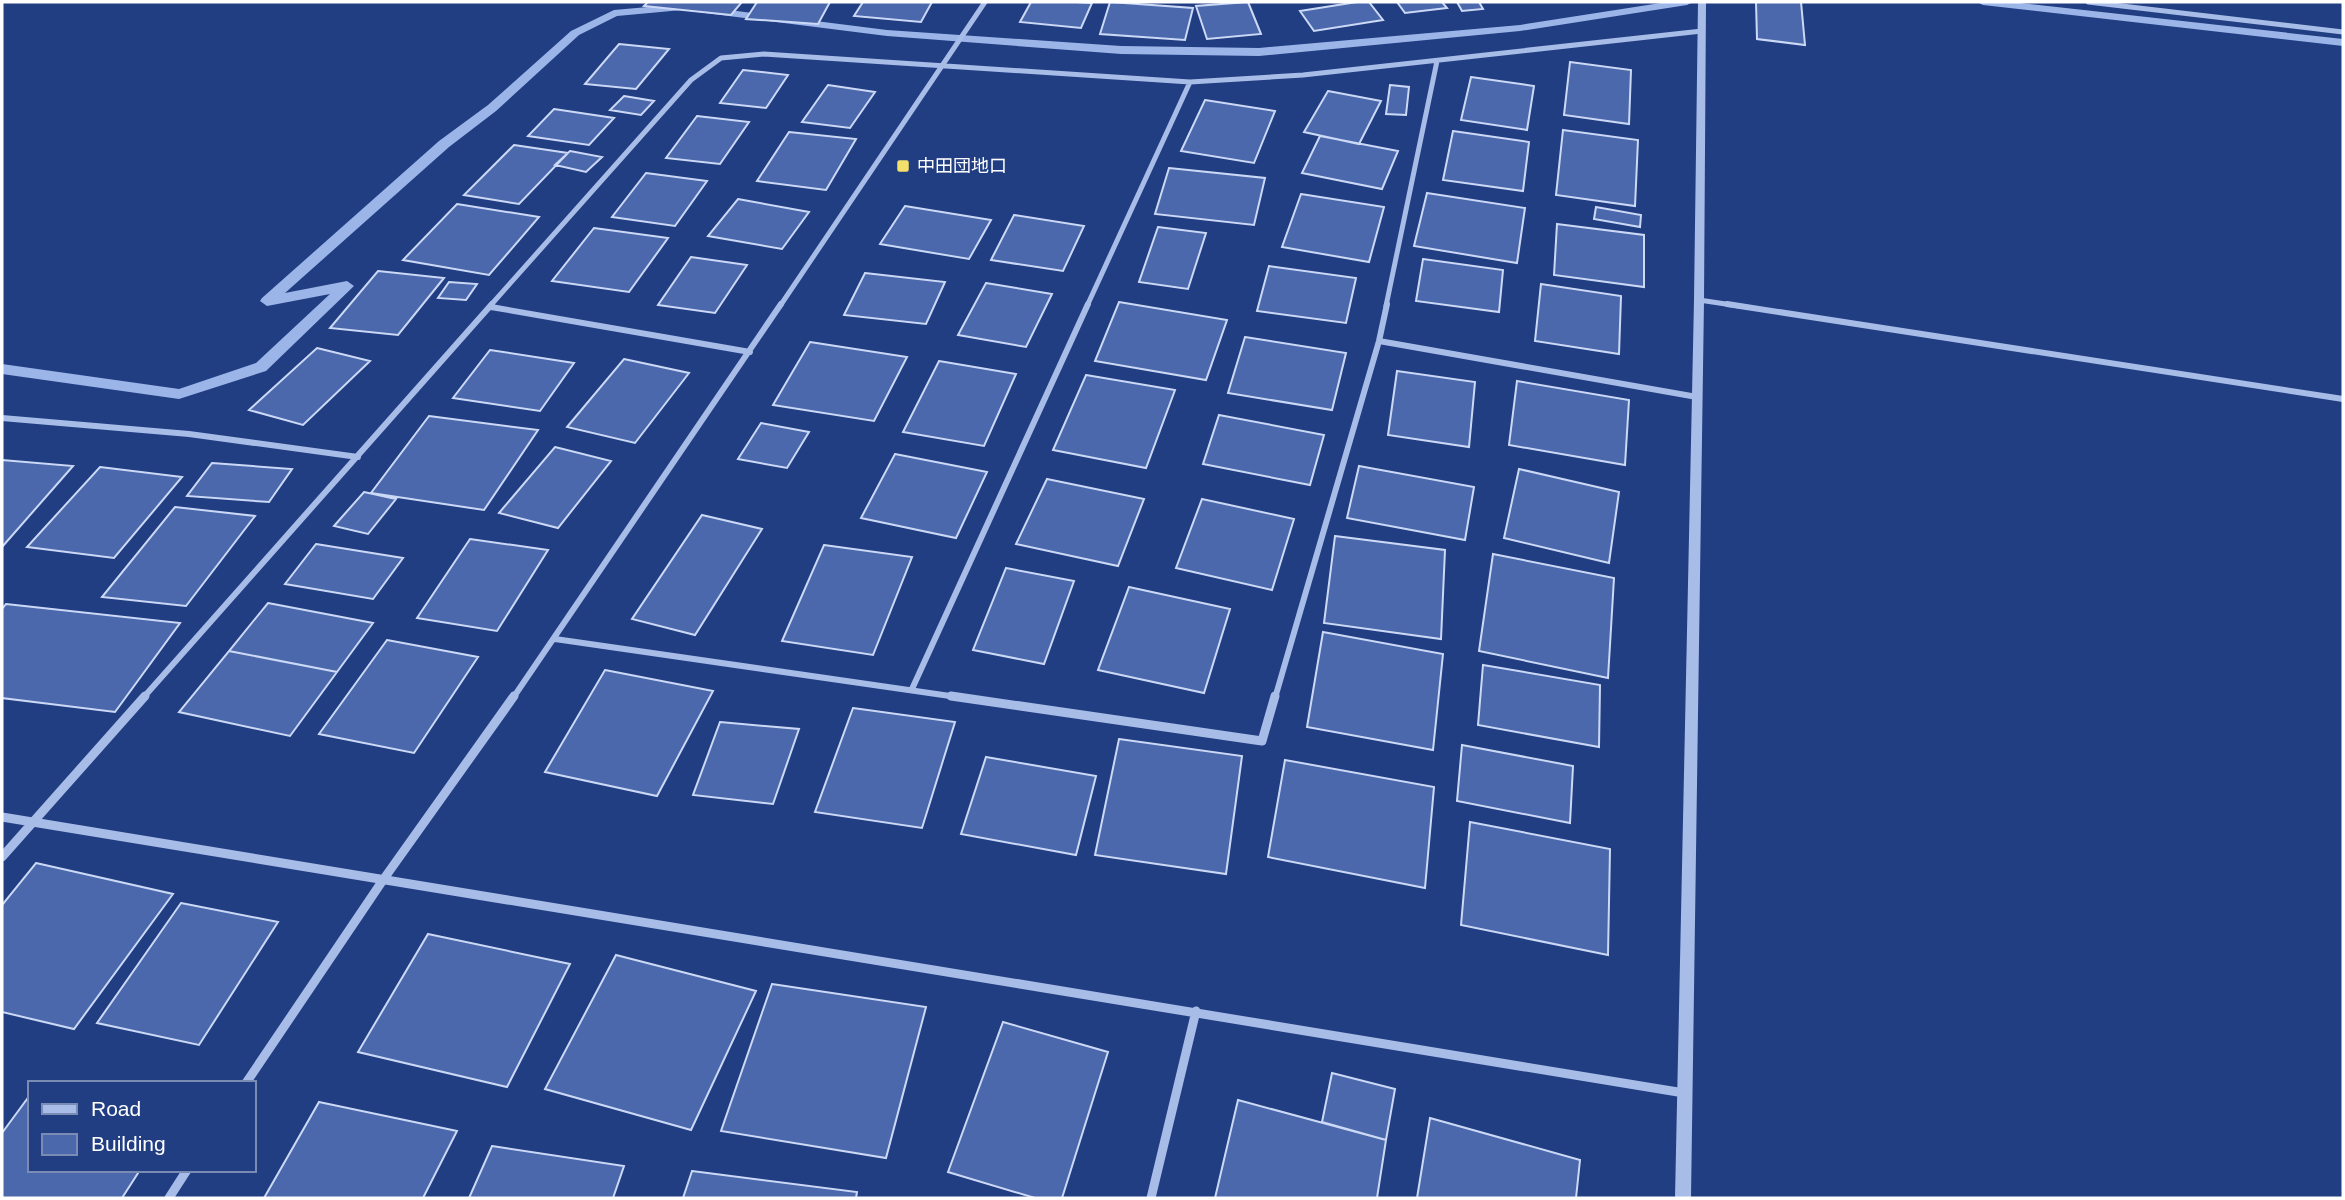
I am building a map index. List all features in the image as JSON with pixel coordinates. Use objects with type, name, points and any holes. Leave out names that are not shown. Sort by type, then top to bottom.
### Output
[{"type":"street","points":[[247,1081],[383,880],[555,639],[985,2]]},
{"type":"street","points":[[1683,1198],[1702,2]]},
{"type":"street","points":[[2088,2],[2343,32]]},
{"type":"street","points":[[2,857],[691,80],[721,58],[764,54],[1190,82],[1303,75],[1702,31]]},
{"type":"street","points":[[555,639],[1262,741],[1379,341],[1437,61]]},
{"type":"street","points":[[912,690],[1190,82]]},
{"type":"street","points":[[1699,300],[2343,399]]},
{"type":"street","points":[[491,307],[750,352]]},
{"type":"street","points":[[1379,341],[1697,397]]},
{"type":"street","points":[[2,418],[189,434],[358,457]]},
{"type":"street","points":[[2,817],[1684,1093]]},
{"type":"street","points":[[1151,1198],[1196,1011]]},
{"type":"street","points":[[169,1198],[186,1172]]},
{"type":"building","points":[[648,2],[742,2],[731,15],[644,6]]},
{"type":"building","points":[[757,2],[830,2],[818,24],[746,19]]},
{"type":"building","points":[[863,2],[932,2],[921,22],[854,16]]},
{"type":"building","points":[[1031,2],[1092,3],[1081,28],[1020,22]]},
{"type":"building","points":[[1110,2],[1193,8],[1185,40],[1100,34]]},
{"type":"building","points":[[1248,2],[1261,34],[1207,39],[1196,6]]},
{"type":"building","points":[[1369,2],[1383,20],[1314,31],[1300,11]]},
{"type":"building","points":[[1397,2],[1442,2],[1447,8],[1405,13]]},
{"type":"building","points":[[1457,2],[1479,2],[1483,9],[1462,11]]},
{"type":"building","points":[[1756,2],[1801,2],[1805,45],[1757,39]]},
{"type":"building","points":[[619,44],[669,49],[636,89],[585,84]]},
{"type":"building","points":[[1570,62],[1631,70],[1629,124],[1564,115]]},
{"type":"building","points":[[743,70],[788,75],[766,108],[720,103]]},
{"type":"building","points":[[1471,77],[1534,86],[1527,130],[1461,120]]},
{"type":"building","points":[[828,85],[875,92],[850,128],[802,122]]},
{"type":"building","points":[[1390,85],[1409,87],[1406,115],[1386,114]]},
{"type":"building","points":[[1328,91],[1381,101],[1359,144],[1304,132]]},
{"type":"building","points":[[624,96],[654,101],[641,115],[610,110]]},
{"type":"building","points":[[1205,100],[1275,111],[1254,163],[1181,151]]},
{"type":"building","points":[[554,109],[614,118],[589,145],[528,136]]},
{"type":"building","points":[[697,116],[749,122],[720,164],[666,158]]},
{"type":"building","points":[[1563,130],[1638,140],[1635,206],[1556,195]]},
{"type":"building","points":[[1453,131],[1529,142],[1523,191],[1443,180]]},
{"type":"building","points":[[789,132],[856,139],[826,190],[757,181]]},
{"type":"building","points":[[1320,136],[1398,151],[1382,189],[1302,173]]},
{"type":"building","points":[[514,145],[568,153],[519,204],[464,195]]},
{"type":"building","points":[[570,151],[602,157],[586,172],[555,165]]},
{"type":"building","points":[[1169,168],[1265,178],[1254,225],[1155,214]]},
{"type":"building","points":[[646,173],[707,181],[675,226],[612,217]]},
{"type":"building","points":[[1427,193],[1525,208],[1517,263],[1414,246]]},
{"type":"building","points":[[1301,194],[1384,207],[1369,262],[1282,247]]},
{"type":"building","points":[[738,199],[809,212],[782,249],[708,236]]},
{"type":"building","points":[[457,204],[539,217],[489,275],[403,260]]},
{"type":"building","points":[[905,206],[991,220],[969,259],[880,244]]},
{"type":"building","points":[[1596,207],[1641,215],[1640,227],[1594,219]]},
{"type":"building","points":[[1014,215],[1084,226],[1063,271],[991,260]]},
{"type":"building","points":[[1557,224],[1644,235],[1644,287],[1554,275]]},
{"type":"building","points":[[1158,227],[1206,233],[1188,289],[1139,282]]},
{"type":"building","points":[[594,228],[668,238],[629,292],[552,281]]},
{"type":"building","points":[[691,257],[747,265],[715,313],[658,305]]},
{"type":"building","points":[[1423,259],[1503,270],[1499,312],[1416,301]]},
{"type":"building","points":[[1269,266],[1356,278],[1346,323],[1257,311]]},
{"type":"building","points":[[378,271],[444,278],[398,335],[330,328]]},
{"type":"building","points":[[865,273],[945,282],[926,324],[844,315]]},
{"type":"building","points":[[449,282],[477,284],[466,300],[438,298]]},
{"type":"building","points":[[986,283],[1052,294],[1026,347],[958,335]]},
{"type":"building","points":[[1541,284],[1621,296],[1619,354],[1535,341]]},
{"type":"building","points":[[1119,302],[1227,320],[1206,380],[1095,361]]},
{"type":"building","points":[[1245,337],[1346,353],[1332,410],[1228,393]]},
{"type":"building","points":[[810,342],[907,357],[874,421],[773,405]]},
{"type":"building","points":[[317,348],[370,361],[303,425],[249,410]]},
{"type":"building","points":[[490,350],[574,363],[540,411],[453,398]]},
{"type":"building","points":[[624,359],[689,373],[635,443],[567,427]]},
{"type":"building","points":[[939,361],[1016,374],[984,446],[903,432]]},
{"type":"building","points":[[1397,371],[1475,382],[1469,447],[1388,435]]},
{"type":"building","points":[[1086,375],[1175,390],[1146,468],[1053,450]]},
{"type":"building","points":[[1517,381],[1629,400],[1625,465],[1509,445]]},
{"type":"building","points":[[1219,415],[1324,435],[1310,485],[1203,464]]},
{"type":"building","points":[[429,416],[538,430],[484,510],[371,493]]},
{"type":"building","points":[[761,423],[809,432],[787,468],[738,459]]},
{"type":"building","points":[[555,447],[611,461],[558,528],[499,513]]},
{"type":"building","points":[[895,454],[987,472],[956,538],[861,518]]},
{"type":"building","points":[[2,460],[73,466],[2,547]]},
{"type":"building","points":[[212,463],[292,469],[269,502],[187,496]]},
{"type":"building","points":[[1359,466],[1474,487],[1465,540],[1347,518]]},
{"type":"building","points":[[100,467],[182,477],[114,558],[27,547]]},
{"type":"building","points":[[1519,469],[1619,492],[1609,563],[1504,538]]},
{"type":"building","points":[[1047,479],[1144,499],[1118,566],[1016,544]]},
{"type":"building","points":[[364,492],[396,499],[368,534],[334,526]]},
{"type":"building","points":[[1202,499],[1294,519],[1272,590],[1176,568]]},
{"type":"building","points":[[175,507],[255,516],[186,606],[102,597]]},
{"type":"building","points":[[702,515],[762,529],[695,635],[632,619]]},
{"type":"building","points":[[1335,536],[1445,550],[1441,639],[1324,623]]},
{"type":"building","points":[[470,539],[548,550],[497,631],[417,618]]},
{"type":"building","points":[[316,544],[403,558],[373,599],[285,584]]},
{"type":"building","points":[[824,545],[912,557],[873,655],[782,641]]},
{"type":"building","points":[[1493,554],[1614,578],[1608,678],[1479,651]]},
{"type":"building","points":[[1006,568],[1074,581],[1044,664],[973,650]]},
{"type":"building","points":[[1129,587],[1230,609],[1204,693],[1098,670]]},
{"type":"building","points":[[268,603],[373,623],[337,672],[229,651]]},
{"type":"building","points":[[6,604],[180,623],[115,712],[2,698],[2,609]]},
{"type":"building","points":[[1323,632],[1443,654],[1433,750],[1307,727]]},
{"type":"building","points":[[387,640],[478,657],[414,753],[319,734]]},
{"type":"building","points":[[229,651],[337,672],[290,736],[179,712]]},
{"type":"building","points":[[1483,665],[1600,685],[1599,747],[1478,725]]},
{"type":"building","points":[[605,670],[713,691],[657,796],[545,772]]},
{"type":"building","points":[[853,708],[955,722],[922,828],[815,812]]},
{"type":"building","points":[[720,722],[799,729],[773,804],[693,795]]},
{"type":"building","points":[[1119,739],[1242,756],[1226,874],[1095,855]]},
{"type":"building","points":[[1462,745],[1573,766],[1570,823],[1457,801]]},
{"type":"building","points":[[986,757],[1096,776],[1076,855],[961,834]]},
{"type":"building","points":[[1285,760],[1434,787],[1425,888],[1268,857]]},
{"type":"building","points":[[1470,822],[1610,849],[1608,955],[1461,925]]},
{"type":"building","points":[[36,863],[173,894],[74,1029],[2,1012],[2,905]]},
{"type":"building","points":[[181,903],[278,922],[199,1045],[97,1023]]},
{"type":"building","points":[[428,934],[570,964],[507,1087],[358,1052]]},
{"type":"building","points":[[616,955],[756,991],[691,1130],[545,1089]]},
{"type":"building","points":[[772,984],[926,1007],[886,1158],[721,1131]]},
{"type":"building","points":[[1003,1022],[1108,1052],[1062,1198],[1035,1198],[948,1172]]},
{"type":"building","points":[[1332,1073],[1395,1089],[1386,1140],[1322,1122]]},
{"type":"building","points":[[28,1098],[28,1172],[139,1172],[122,1198],[2,1198],[2,1133]]},
{"type":"building","points":[[1238,1100],[1386,1140],[1377,1198],[1215,1198]]},
{"type":"building","points":[[319,1102],[457,1131],[423,1198],[264,1198]]},
{"type":"building","points":[[1430,1118],[1580,1160],[1576,1198],[1417,1198]]},
{"type":"building","points":[[492,1146],[624,1166],[613,1198],[469,1198]]},
{"type":"building","points":[[692,1171],[857,1192],[856,1198],[683,1198]]},
{"type":"waterway","points":[[2,369],[179,394],[261,367],[347,286],[267,301],[444,144],[492,108],[575,33],[614,13],[682,7],[887,33],[1121,50],[1259,52],[1520,28],[1687,2]]},
{"type":"waterway","points":[[1983,2],[2343,43]]},
{"type":"place","name":"中田団地口","points":[[903,166]]}]
